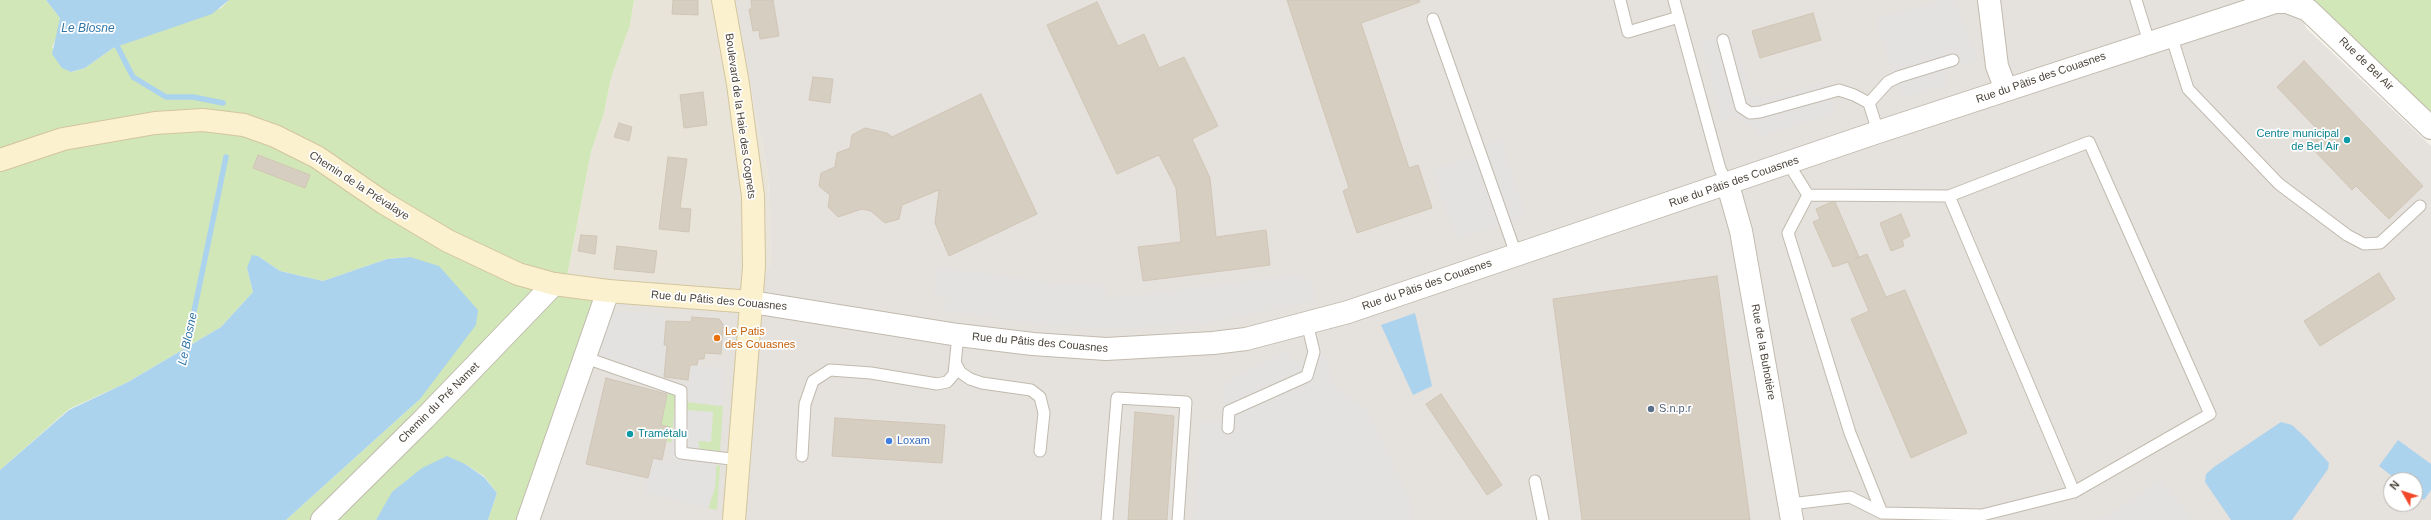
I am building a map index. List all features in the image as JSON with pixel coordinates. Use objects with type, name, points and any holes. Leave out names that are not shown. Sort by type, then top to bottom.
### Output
[{"type":"street","name":"Boulevard de la Haie des Cognets","points":[[723,0],[737,77],[753,196],[754,267],[752,302],[734,520]]},
{"type":"street","points":[[1989,0],[1997,66],[2006,90]]},
{"type":"street","name":"Rue du Pâtis des Couasnes","points":[[524,276],[554,284],[608,291],[752,302],[958,335],[1033,344],[1106,350],[1220,342],[1275,333],[1348,312],[1516,254],[1728,185],[1878,132],[2262,4],[2298,2]]},
{"type":"street","name":"Rue de Bel Air","points":[[2298,2],[2316,17],[2431,128]]},
{"type":"street","name":"Chemin de la Prévalaye","points":[[0,160],[63,139],[156,123],[203,120],[244,125],[275,136],[317,157],[384,203],[448,242],[524,276]]},
{"type":"street","name":"Rue de la Buhotière","points":[[1728,185],[1741,231],[1791,512]]},
{"type":"street","name":"Chemin du Pré Namet","points":[[322,520],[424,419],[554,284]]},
{"type":"street","points":[[528,520],[586,358],[608,291]]},
{"type":"lane","points":[[1620,0],[1628,32],[1679,17]]},
{"type":"lane","points":[[1674,0],[1720,169],[1728,185]]},
{"type":"lane","points":[[2136,0],[2149,42]]},
{"type":"lane","points":[[1433,19],[1516,254]]},
{"type":"lane","points":[[2171,35],[2188,89],[2279,184],[2348,236],[2364,244],[2380,243],[2420,206]]},
{"type":"lane","points":[[1723,40],[1741,107],[1750,113],[1760,112],[1838,90],[1854,95],[1869,103],[1878,132]]},
{"type":"lane","points":[[1869,103],[1888,82],[1898,77],[1953,60]]},
{"type":"lane","points":[[1791,512],[1850,497],[1882,513],[1982,515],[2074,492],[2210,414],[2089,142],[1950,196],[1808,195]]},
{"type":"lane","points":[[1788,164],[1808,195]]},
{"type":"lane","points":[[1808,195],[1788,233],[1850,433],[1882,513]]},
{"type":"lane","points":[[1950,196],[2074,492]]},
{"type":"lane","points":[[1228,428],[1229,411],[1306,376],[1314,352],[1307,323]]},
{"type":"lane","points":[[802,456],[805,404],[813,382],[830,370],[871,373],[937,384],[947,382],[952,379],[956,364],[958,335]]},
{"type":"lane","points":[[586,358],[681,391],[681,453],[739,460]]},
{"type":"lane","points":[[956,364],[960,372],[970,379],[982,383],[1031,390],[1040,397],[1044,413],[1040,451]]},
{"type":"lane","points":[[1107,520],[1117,398],[1186,402],[1178,520]]},
{"type":"lane","points":[[1535,481],[1543,520]]},
{"type":"shaded area","points":[[634,0],[733,0],[768,174],[771,261],[752,302],[567,276],[591,152],[604,113],[611,78],[630,25]]},
{"type":"shaded area","points":[[733,0],[2294,0],[2306,28],[2431,146],[2431,520],[533,520],[602,298],[752,302],[771,261],[768,174]]},
{"type":"shaded area","points":[[1943,0],[1956,0],[1978,60],[1945,72],[1948,85],[1901,98],[1875,19]]},
{"type":"shaded area","points":[[1731,32],[1752,94],[1761,98],[1767,98],[1825,81],[1837,113],[1757,137],[1753,124],[1743,123],[1736,116],[1721,120],[1700,41]]},
{"type":"shaded area","points":[[1501,138],[1527,216],[1456,240],[1432,170],[1468,157],[1489,143]]},
{"type":"shaded area","points":[[937,267],[1052,283],[1107,285],[1107,299],[1304,274],[1311,282],[1316,301],[1197,325],[1111,328],[1049,326],[944,311],[946,298],[933,296]]},
{"type":"shaded area","points":[[619,311],[664,314],[666,357],[664,377],[596,354],[609,316]]},
{"type":"shaded area","points":[[1288,350],[1295,362],[1324,353],[1336,387],[1369,411],[1410,500],[1414,520],[1194,520],[1201,421],[1215,422],[1221,419],[1225,382]]},
{"type":"shaded area","points":[[690,365],[725,368],[723,406],[687,402]]},
{"type":"shaded area","points":[[675,409],[713,412],[711,442],[698,441],[700,449],[717,451],[715,488],[708,508],[644,492],[653,458],[666,461],[670,458]]},
{"type":"shaded area","points":[[2158,480],[2163,480],[2194,520],[2094,520],[2106,517]]},
{"type":"green space","points":[[0,0],[46,0],[60,18],[58,34],[52,47],[67,70],[72,72],[85,68],[113,48],[221,8],[229,0],[634,0],[630,25],[611,78],[604,113],[591,152],[567,276],[602,298],[533,520],[488,520],[497,493],[484,476],[465,464],[382,511],[376,520],[286,520],[420,399],[410,257],[387,259],[323,281],[280,271],[258,256],[247,268],[253,292],[221,327],[128,382],[69,409],[0,470]]},
{"type":"green space","points":[[2297,0],[2431,0],[2431,128]]},
{"type":"green space","points":[[668,393],[675,396],[672,443],[666,441],[670,427],[661,425]]},
{"type":"green space","points":[[687,402],[723,406],[720,451],[700,449],[686,410]]},
{"type":"green space","points":[[716,465],[720,466],[717,510],[708,508],[715,488]]},
{"type":"water","name":"Le Blosne","points":[[46,0],[229,0],[212,14],[113,48],[85,68],[71,72],[62,68],[52,54],[60,18]]},
{"type":"water","points":[[252,255],[258,256],[280,271],[323,281],[387,259],[410,257],[439,266],[478,310],[476,325],[420,399],[286,520],[0,520],[0,470],[69,410],[128,382],[221,327],[253,292],[247,268]]},
{"type":"water","points":[[1415,313],[1432,386],[1413,395],[1381,325]]},
{"type":"water","points":[[2281,422],[2292,425],[2306,438],[2329,463],[2328,469],[2292,520],[2231,520],[2205,482],[2206,474]]},
{"type":"water","points":[[2398,440],[2431,464],[2431,490],[2424,500],[2423,499],[2423,472],[2387,472],[2379,466]]},
{"type":"water","points":[[447,456],[465,464],[484,477],[497,493],[488,520],[376,520],[392,492],[422,468]]},
{"type":"building","points":[[673,0],[698,0],[698,15],[672,14]]},
{"type":"building","points":[[751,0],[773,0],[779,36],[760,39],[759,30],[753,31],[749,9],[752,9]]},
{"type":"building","points":[[1287,0],[1419,0],[1420,2],[1361,23],[1409,168],[1418,165],[1432,208],[1357,233],[1343,191],[1349,188]]},
{"type":"building","points":[[1097,2],[1118,46],[1144,34],[1159,68],[1184,57],[1218,126],[1192,139],[1210,178],[1216,237],[1266,230],[1270,265],[1143,281],[1138,247],[1181,242],[1176,188],[1159,155],[1117,174],[1047,25]]},
{"type":"building","points":[[1813,13],[1821,40],[1760,58],[1752,31]]},
{"type":"building","name":"Centre municipal de Bel Air","points":[[2304,61],[2423,186],[2389,219],[2356,186],[2352,190],[2311,147],[2315,143],[2310,138],[2318,130],[2277,87]]},
{"type":"building","points":[[813,77],[833,79],[830,103],[809,100]]},
{"type":"building","points":[[703,92],[707,125],[684,128],[680,95]]},
{"type":"building","points":[[981,94],[1037,214],[949,256],[935,223],[939,190],[902,205],[899,219],[885,223],[871,211],[862,209],[838,217],[828,207],[830,195],[819,186],[821,173],[835,167],[837,153],[850,148],[852,135],[865,128],[887,133],[892,137]]},
{"type":"building","points":[[619,123],[632,127],[629,141],[614,137]]},
{"type":"building","points":[[258,155],[310,175],[305,188],[253,168]]},
{"type":"building","points":[[668,157],[687,159],[680,208],[691,209],[689,232],[659,229]]},
{"type":"building","points":[[1831,202],[1835,202],[1859,257],[1855,259],[1867,254],[1886,297],[1905,290],[1967,433],[1911,458],[1851,319],[1869,311],[1848,262],[1833,267],[1813,222],[1820,219],[1816,209]]},
{"type":"building","points":[[1901,214],[1910,236],[1902,240],[1904,246],[1891,251],[1880,223]]},
{"type":"building","points":[[581,235],[597,236],[595,254],[578,251]]},
{"type":"building","points":[[617,246],[657,251],[654,273],[614,269]]},
{"type":"building","points":[[2379,273],[2395,299],[2320,346],[2304,321]]},
{"type":"building","name":"S.n.p.r","points":[[1717,276],[1750,520],[1582,520],[1553,299]]},
{"type":"building","points":[[692,317],[719,319],[723,324],[721,354],[705,353],[704,359],[698,359],[697,365],[690,365],[688,380],[664,377],[667,345],[664,345],[666,321],[691,322]]},
{"type":"building","name":"Tramétalu","points":[[606,378],[667,394],[661,425],[670,427],[662,460],[653,458],[648,478],[586,464]]},
{"type":"building","points":[[1441,394],[1502,485],[1487,495],[1426,404]]},
{"type":"building","points":[[1135,412],[1174,416],[1167,520],[1128,520]]},
{"type":"building","name":"Loxam","points":[[835,418],[945,425],[942,463],[832,456]]},
{"type":"waterway","name":"Le Blosne","points":[[114,40],[133,77],[166,97],[193,97],[223,103]]},
{"type":"waterway","name":"Le Blosne","points":[[185,355],[226,157]]},
{"type":"place","name":"Centre municipal de Bel Air","points":[[2347,140]]},
{"type":"place","name":"Le Patis des Couasnes","points":[[717,338]]},
{"type":"place","name":"S.n.p.r","points":[[1651,409]]},
{"type":"place","name":"Tramétalu","points":[[630,434]]},
{"type":"place","name":"Loxam","points":[[889,441]]}]
